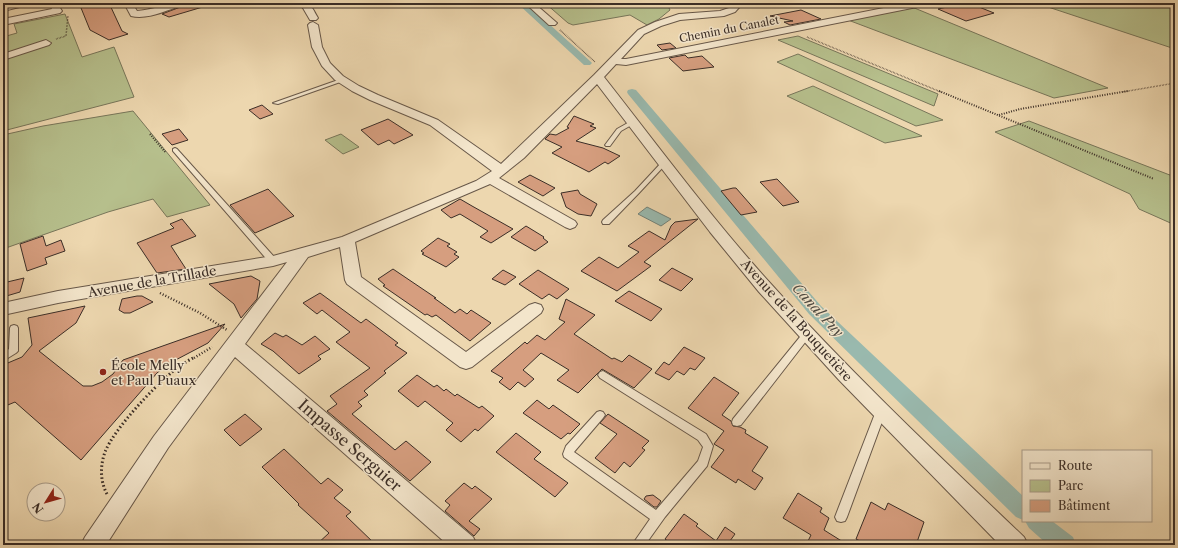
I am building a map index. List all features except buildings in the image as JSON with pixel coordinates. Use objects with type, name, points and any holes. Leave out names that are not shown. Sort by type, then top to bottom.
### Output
[{"type":"street","points":[[3,8],[25,3]]},
{"type":"street","points":[[3,22],[57,11],[53,3]]},
{"type":"street","points":[[128,3],[134,14],[141,14],[180,3]]},
{"type":"street","points":[[302,3],[307,6],[313,21],[316,48],[334,74],[358,91],[432,121],[496,175],[570,224]]},
{"type":"street","points":[[529,3],[552,23]]},
{"type":"street","name":"Avenue de la Trillade","points":[[3,309],[66,296],[273,261],[302,254],[347,240],[469,190],[496,175],[519,155],[602,67],[641,32],[679,17],[721,14],[732,10],[739,3]]},
{"type":"street","name":"Chemin du Canalet","points":[[602,67],[922,3]]},
{"type":"street","points":[[676,7],[679,11],[679,17]]},
{"type":"street","points":[[3,57],[46,43]]},
{"type":"street","name":"Avenue de la Bouquetière","points":[[602,67],[633,122],[713,225],[789,315],[881,411],[1016,545]]},
{"type":"street","points":[[347,240],[353,280],[466,362],[535,309]]},
{"type":"street","points":[[94,545],[161,442],[230,342],[302,254]]},
{"type":"street","name":"Impasse Serguier","points":[[230,342],[465,545]]},
{"type":"lane","points":[[276,102],[343,80]]},
{"type":"lane","points":[[608,145],[619,130],[633,122]]},
{"type":"lane","points":[[175,150],[273,261]]},
{"type":"lane","points":[[606,222],[664,163]]},
{"type":"lane","points":[[3,357],[13,351],[14,328]]},
{"type":"lane","points":[[737,422],[807,334]]},
{"type":"lane","points":[[603,375],[702,437],[708,446],[703,463],[638,545]]},
{"type":"lane","points":[[841,517],[881,411]]},
{"type":"lane","points":[[600,415],[570,449],[568,454],[658,518]]},
{"type":"path","points":[[46,43],[66,36],[69,10]]},
{"type":"path","points":[[552,23],[602,67]]},
{"type":"path","points":[[795,28],[804,35],[1154,178]]},
{"type":"path","points":[[998,115],[1020,109],[1175,83]]},
{"type":"path","points":[[117,509],[105,490],[101,470],[106,448],[127,419],[172,372],[230,342],[200,313],[155,291]]},
{"type":"green space","points":[[545,3],[664,3],[667,4],[670,10],[659,19],[647,25],[630,15],[573,25],[568,23]]},
{"type":"green space","points":[[1036,3],[1159,3],[1175,7],[1175,49]]},
{"type":"green space","points":[[912,7],[1108,88],[1054,98],[848,20]]},
{"type":"green space","points":[[65,14],[82,57],[114,47],[134,97],[3,131],[3,37],[17,33],[14,24]]},
{"type":"green space","points":[[798,36],[938,94],[934,106],[778,40]]},
{"type":"green space","points":[[798,54],[943,120],[916,126],[777,62]]},
{"type":"green space","points":[[813,86],[922,136],[885,143],[787,96]]},
{"type":"green space","points":[[133,111],[210,205],[167,217],[153,199],[108,212],[3,249],[3,135],[43,126]]},
{"type":"green space","points":[[1029,121],[1175,177],[1175,225],[1139,209],[1130,194],[995,132]]},
{"type":"green space","points":[[341,134],[359,147],[343,154],[325,140]]},
{"type":"water","points":[[647,207],[671,219],[661,226],[638,214]]},
{"type":"waterway","name":"Canal Puy","points":[[521,3],[587,63]]},
{"type":"waterway","name":"Canal Puy","points":[[632,92],[815,310],[1022,509]]},
{"type":"waterway","name":"Canal Puy","points":[[1037,522],[1065,545]]},
{"type":"place","name":"École Melly et Paul Puaux","points":[[103,372]]}]
